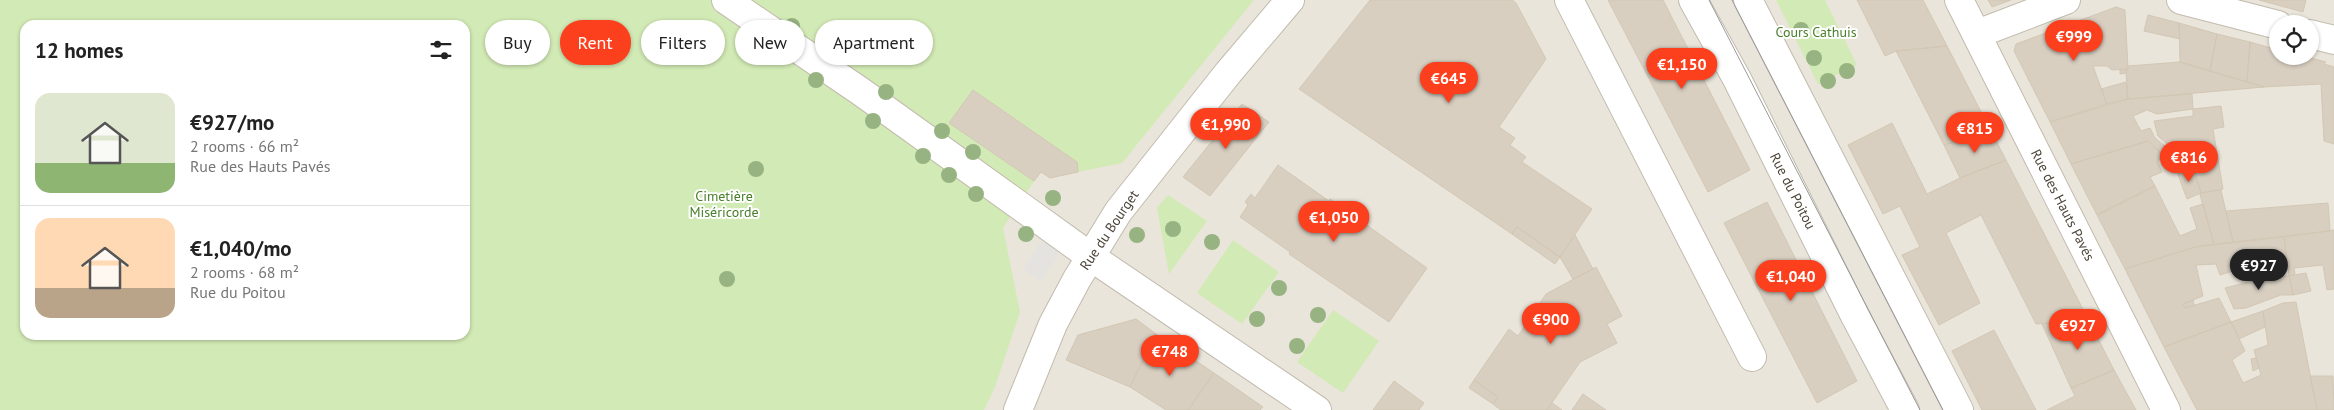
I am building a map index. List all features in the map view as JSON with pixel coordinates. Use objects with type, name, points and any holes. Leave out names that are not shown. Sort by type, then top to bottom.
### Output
[{"type":"street","points":[[726,0],[860,91],[1091,257],[1316,410]]},
{"type":"street","name":"Rue du Bourget","points":[[1018,410],[1053,324],[1118,212],[1228,73],[1290,0]]},
{"type":"street","points":[[1569,0],[1752,357]]},
{"type":"street","name":"Rue du Poitou","points":[[1693,0],[1737,79],[1855,316],[1905,410]]},
{"type":"street","points":[[1748,0],[1959,410]]},
{"type":"street","name":"Rue des Hauts Pavés","points":[[1959,0],[2166,410]]},
{"type":"street","points":[[1977,34],[2066,0]]},
{"type":"street","points":[[2182,0],[2269,23]]},
{"type":"street","points":[[2319,36],[2334,40]]},
{"type":"shaded area","points":[[0,0],[2334,0],[2334,410],[0,410]]},
{"type":"shaded area","points":[[1044,238],[1062,250],[1041,281],[1023,269]]},
{"type":"green space","name":"Cimetière Miséricorde","points":[[0,0],[1254,0],[1122,163],[1078,172],[1077,162],[973,90],[949,123],[1034,181],[1003,228],[1020,312],[995,387],[984,410],[0,410]]},
{"type":"green space","name":"Cours Cathuis","points":[[1776,0],[1825,0],[1857,65],[1818,84]]},
{"type":"green space","points":[[1168,195],[1207,221],[1169,274],[1157,208]]},
{"type":"green space","points":[[1233,240],[1279,272],[1242,324],[1197,293]]},
{"type":"green space","points":[[1333,310],[1379,341],[1343,393],[1297,362]]},
{"type":"building","points":[[1370,0],[1512,0],[1516,3],[1546,59],[1499,127],[1515,138],[1510,145],[1526,157],[1522,162],[1592,209],[1560,257],[1517,227],[1512,234],[1299,89]]},
{"type":"building","points":[[1608,0],[1663,0],[1750,170],[1708,192]]},
{"type":"building","points":[[1857,0],[1923,0],[1947,46],[1896,51],[1885,56]]},
{"type":"building","points":[[1988,0],[2011,0],[1992,7]]},
{"type":"building","points":[[2259,0],[2306,0],[2303,12]]},
{"type":"building","points":[[2116,7],[2125,10],[2128,69],[2112,70],[2107,66],[2093,66],[2107,104],[2050,122],[2014,51],[2016,44]]},
{"type":"building","points":[[2148,15],[2179,23],[2180,39],[2144,31]]},
{"type":"building","points":[[2179,23],[2217,34],[2210,71],[2180,62]]},
{"type":"building","points":[[2217,34],[2250,42],[2247,82],[2210,71]]},
{"type":"building","points":[[2250,42],[2269,47],[2269,65],[2319,65],[2319,60],[2334,67],[2334,144],[2324,141],[2321,84],[2264,87],[2247,82]]},
{"type":"building","points":[[1947,46],[1991,131],[1944,145],[1896,51]]},
{"type":"building","points":[[2180,62],[2264,87],[2128,99],[2126,73],[2128,66]]},
{"type":"building","points":[[2126,69],[2126,73],[2120,74],[2120,70]]},
{"type":"building","points":[[2126,82],[2128,99],[2107,104],[2101,89]]},
{"type":"building","points":[[973,90],[1077,162],[1078,172],[1050,178],[1041,172],[1034,181],[949,123]]},
{"type":"building","points":[[2192,94],[2193,109],[2157,114],[2147,110],[2133,116],[2141,131],[2150,128],[2155,138],[2165,146],[2160,153],[2148,141],[2071,164],[2050,122],[2128,99]]},
{"type":"building","points":[[1242,104],[1269,122],[1210,196],[1183,177]]},
{"type":"building","points":[[2221,106],[2224,127],[2213,129],[2223,189],[2201,193],[2193,167],[2179,170],[2175,151],[2158,136],[2154,121],[2193,116],[2193,109]]},
{"type":"building","points":[[1892,123],[1927,194],[1960,178],[2006,160],[2088,319],[2036,324],[1981,215],[1946,233],[1980,303],[1939,325],[1902,255],[1920,247],[1900,206],[1883,214],[1848,145]]},
{"type":"building","points":[[1991,131],[2006,160],[1960,178],[1944,145]]},
{"type":"building","points":[[2148,141],[2165,157],[2157,161],[2162,172],[2150,177],[2155,186],[2097,215],[2071,164]]},
{"type":"building","points":[[1278,165],[1329,201],[1330,199],[1427,268],[1389,322],[1289,254],[1290,252],[1240,217],[1248,205],[1245,202],[1251,194],[1255,198]]},
{"type":"building","points":[[2193,167],[2201,193],[2187,199],[2177,172]]},
{"type":"building","points":[[2155,186],[2180,236],[2197,229],[2190,208],[2203,204],[2214,244],[2195,247],[2125,269],[2097,215]]},
{"type":"building","points":[[2221,190],[2233,242],[2214,244],[2200,195],[2201,193]]},
{"type":"building","points":[[1767,202],[1857,381],[1817,403],[1724,223]]},
{"type":"building","points":[[2328,203],[2330,231],[2233,242],[2226,211]]},
{"type":"building","points":[[1517,227],[1560,257],[1555,264],[1512,234]]},
{"type":"building","points":[[2334,230],[2334,289],[2327,290],[2323,265],[2294,268],[2295,274],[2289,276],[2284,237]]},
{"type":"building","points":[[1575,235],[1593,269],[1573,279],[1560,257]]},
{"type":"building","points":[[2284,237],[2288,269],[2280,271],[2280,266],[2233,271],[2220,275],[2216,264],[2196,265],[2203,296],[2183,304],[2185,308],[2219,298],[2231,322],[2164,347],[2125,269],[2195,247]]},
{"type":"building","points":[[1596,267],[1622,316],[1607,324],[1617,343],[1580,362],[1547,410],[1501,410],[1493,404],[1498,397],[1474,380],[1509,329],[1518,336],[1546,294]]},
{"type":"building","points":[[2306,273],[2311,291],[2293,295],[2289,276]]},
{"type":"building","points":[[2289,276],[2293,295],[2281,295],[2246,308],[2234,309],[2225,288],[2268,277]]},
{"type":"building","points":[[2193,300],[2194,305],[2185,308],[2183,304]]},
{"type":"building","points":[[2296,302],[2317,410],[2197,410],[2164,347],[2231,322],[2245,351],[2232,360],[2243,383],[2261,375],[2254,350],[2268,345],[2263,311],[2283,303]]},
{"type":"building","points":[[2263,311],[2265,327],[2239,339],[2231,322]]},
{"type":"building","points":[[1136,319],[1156,334],[1130,387],[1066,360],[1078,335]]},
{"type":"building","points":[[2088,319],[2114,370],[2071,388],[2042,324]]},
{"type":"building","points":[[1994,330],[2036,410],[1982,410],[1952,351]]},
{"type":"building","points":[[1156,334],[1214,373],[1188,410],[1166,410],[1130,387]]},
{"type":"building","points":[[2256,358],[2259,368],[2253,371],[2251,359]]},
{"type":"building","points":[[2114,370],[2136,410],[2047,410],[2075,396],[2071,388]]},
{"type":"building","points":[[1214,373],[1263,407],[1260,410],[1188,410]]},
{"type":"building","points":[[2310,376],[2333,376],[2334,410],[2317,410]]},
{"type":"building","points":[[1474,380],[1498,397],[1493,404],[1469,388]]},
{"type":"building","points":[[1394,381],[1424,403],[1419,410],[1373,410]]},
{"type":"building","points":[[1583,394],[1606,410],[1572,410]]},
{"type":"building","points":[[1552,403],[1562,410],[1547,410]]},
{"type":"tram line","points":[[1709,0],[1920,410]]},
{"type":"tram line","points":[[1732,0],[1943,410]]}]
